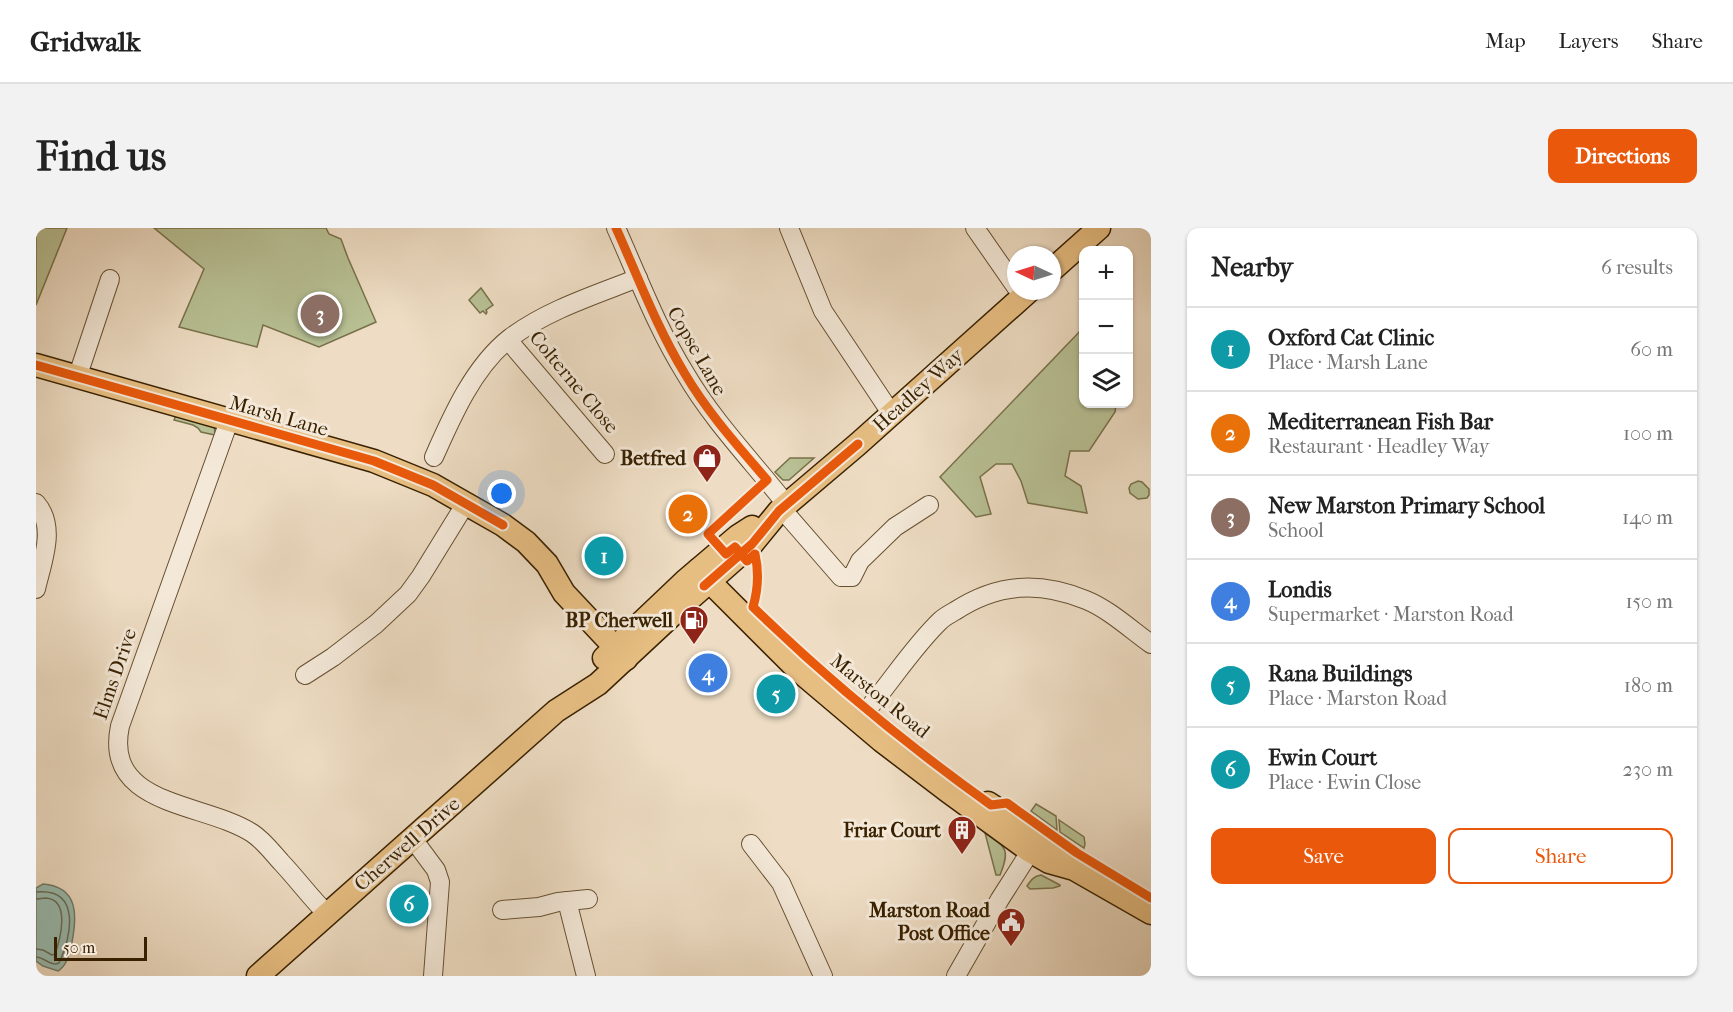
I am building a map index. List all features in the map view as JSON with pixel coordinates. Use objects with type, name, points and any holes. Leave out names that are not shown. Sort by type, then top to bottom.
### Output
[{"type":"main road","points":[[1061,262],[1099,228]]},
{"type":"main road","name":"Headley Way","points":[[706,572],[752,544],[782,508],[891,414],[1012,300]]},
{"type":"main road","name":"Marsh Lane","points":[[36,365],[374,461],[433,485],[503,525],[526,542],[547,564],[574,581],[590,610],[625,648]]},
{"type":"main road","name":"Cherwell Drive","points":[[556,711],[598,684],[625,648],[706,572]]},
{"type":"main road","name":"Marston Road","points":[[706,572],[745,598],[798,660],[886,735],[954,779],[1035,844],[1056,848],[1074,869],[1151,913]]},
{"type":"main road","name":"Cherwell Drive","points":[[258,976],[556,711],[596,666],[625,648]]},
{"type":"main road","name":"Marston Road","points":[[798,660],[867,710],[886,735]]},
{"type":"street","name":"Copse Lane","points":[[616,228],[671,349],[699,396],[782,508],[841,576],[852,577],[860,561],[895,527],[929,505]]},
{"type":"street","points":[[789,228],[824,311],[891,414]]},
{"type":"street","points":[[975,228],[1007,273]]},
{"type":"street","points":[[434,457],[462,399],[475,378],[508,339],[556,311],[638,278]]},
{"type":"street","points":[[77,378],[110,279]]},
{"type":"street","name":"Colterne Close","points":[[508,339],[605,454]]},
{"type":"street","name":"Elms Drive","points":[[229,421],[120,726],[117,742],[119,758],[125,771],[140,788],[252,833],[264,843],[327,914]]},
{"type":"street","points":[[36,503],[44,516],[47,529],[45,551],[36,589]]},
{"type":"street","points":[[305,675],[376,624],[408,594],[466,503]]},
{"type":"street","points":[[867,710],[933,628],[965,604],[998,590],[1031,587],[1065,593],[1088,601],[1151,644]]},
{"type":"street","points":[[413,839],[436,870],[440,882],[433,976]]},
{"type":"street","points":[[751,844],[781,883],[823,976]]},
{"type":"street","points":[[956,976],[1035,844]]},
{"type":"street","points":[[502,910],[588,899]]},
{"type":"street","points":[[567,901],[586,976]]},
{"type":"green space","points":[[36,228],[67,228],[36,305]]},
{"type":"green space","points":[[154,228],[326,228],[329,234],[341,239],[376,322],[319,347],[263,325],[257,347],[179,327],[204,269]]},
{"type":"green space","points":[[481,288],[493,305],[486,310],[486,314],[483,311],[480,313],[469,300]]},
{"type":"green space","points":[[1079,332],[1079,408],[1116,408],[1089,451],[1070,451],[1065,476],[1081,486],[1087,513],[1028,503],[1021,481],[1012,464],[996,464],[980,477],[991,514],[976,517],[940,477]]},
{"type":"green space","points":[[177,413],[214,424],[215,435],[201,432],[193,425],[174,420]]},
{"type":"green space","points":[[790,458],[814,458],[789,480],[783,480],[775,472]]},
{"type":"green space","points":[[1138,481],[1149,489],[1147,498],[1138,499],[1130,493],[1131,484]]},
{"type":"green space","points":[[1036,804],[1056,816],[1057,830],[1031,811]]},
{"type":"green space","points":[[1059,820],[1084,837],[1084,848],[1060,832]]},
{"type":"green space","points":[[985,833],[998,842],[1004,850],[1005,860],[1000,875],[996,875]]},
{"type":"green space","points":[[1041,875],[1060,886],[1030,889],[1027,886],[1036,876]]},
{"type":"water","points":[[43,884],[55,886],[63,891],[73,904],[75,913],[69,954],[66,962],[58,971],[36,961],[36,888]]},
{"type":"cycle path","points":[[616,228],[657,321],[685,374],[713,416],[767,480],[708,534],[726,554],[735,547],[747,561],[755,554],[757,581],[753,607],[898,735],[991,805],[1007,803],[1077,853],[1151,898]]},
{"type":"cycle path","points":[[36,365],[374,461],[433,485],[503,525]]},
{"type":"cycle path","points":[[704,586],[752,544],[779,511],[858,444]]},
{"type":"place","name":"New Marston Primary School","points":[[320,314]]},
{"type":"place","name":"Betfred","points":[[707,484]]},
{"type":"place","name":"Mediterranean Fish Bar","points":[[688,514]]},
{"type":"place","name":"Oxford Cat Clinic","points":[[604,556]]},
{"type":"place","name":"BP Cherwell","points":[[694,646]]},
{"type":"place","name":"Londis","points":[[708,673]]},
{"type":"place","name":"Rana Buildings","points":[[776,694]]},
{"type":"place","name":"Friar Court","points":[[962,856]]},
{"type":"place","name":"Ewin Court","points":[[409,904]]},
{"type":"place","name":"Marston Road Post Office","points":[[1011,948]]}]
